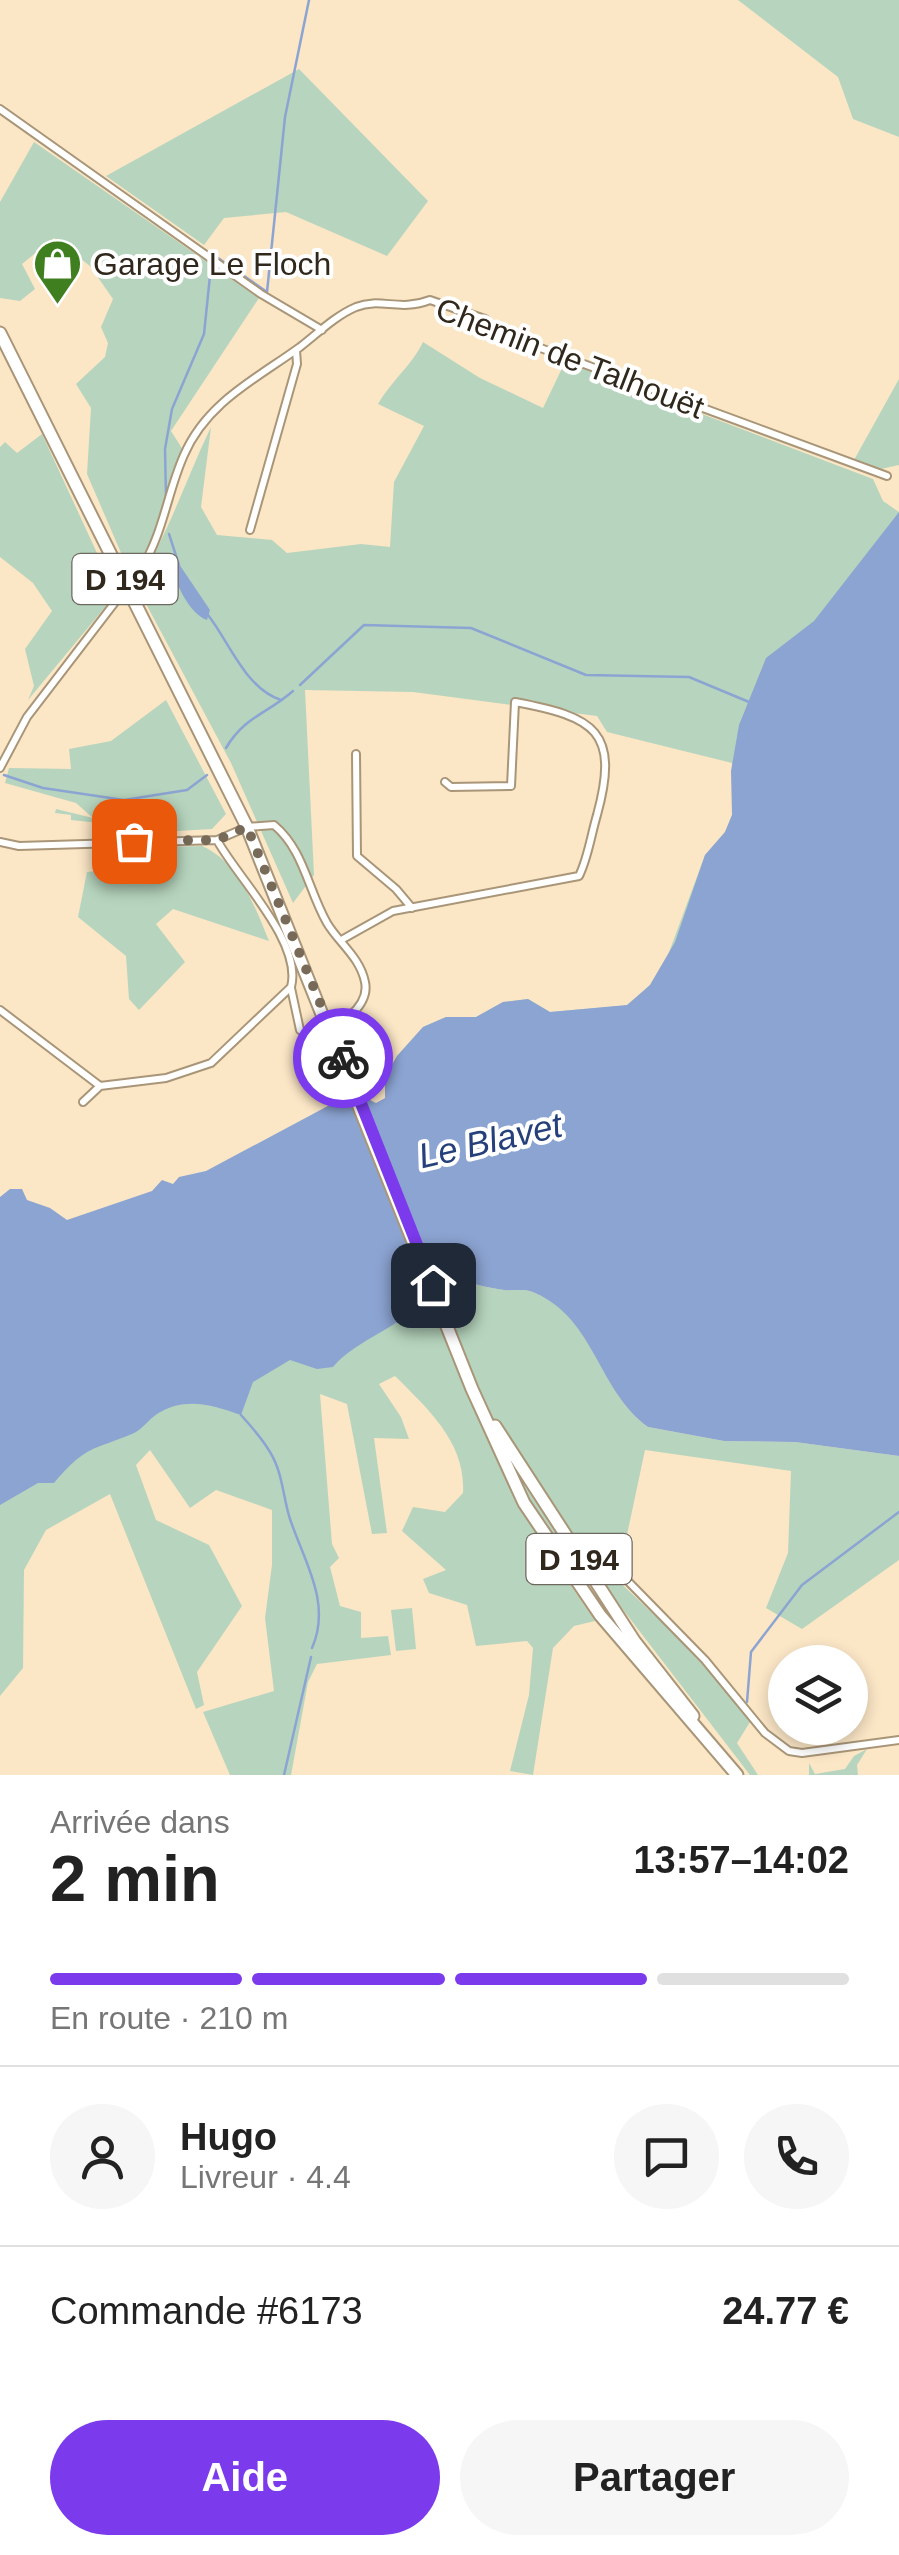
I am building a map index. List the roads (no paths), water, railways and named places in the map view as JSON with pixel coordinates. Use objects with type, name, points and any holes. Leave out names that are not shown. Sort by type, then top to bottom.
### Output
[{"type":"main road","name":"D 194","points":[[0,333],[247,827],[324,1028],[512,1478],[556,1554],[600,1615],[740,1775]]},
{"type":"street","points":[[0,109],[260,294],[322,330]]},
{"type":"street","name":"Chemin de Talhouët","points":[[141,569],[162,531],[180,463],[198,430],[231,394],[360,305],[409,308],[430,300],[484,319],[500,334],[888,476]]},
{"type":"street","points":[[250,530],[297,364],[296,350]]},
{"type":"street","points":[[0,768],[28,717],[116,601]]},
{"type":"street","points":[[342,938],[380,916],[572,879],[582,871],[605,781],[607,753],[575,716],[515,702],[510,786],[450,787],[445,782]]},
{"type":"street","points":[[356,754],[357,856],[408,900],[412,908]]},
{"type":"street","points":[[0,842],[19,846],[217,840],[247,827],[274,825],[292,842],[325,920],[342,938],[366,987],[363,1002],[350,1016]]},
{"type":"street","points":[[217,840],[271,918],[293,976],[291,987],[300,1030],[308,1034],[324,1028]]},
{"type":"street","points":[[83,1102],[100,1086],[166,1078],[211,1063],[291,987]]},
{"type":"street","points":[[0,1010],[100,1086]]},
{"type":"street","points":[[588,1564],[608,1564],[618,1571],[705,1660],[765,1732],[789,1750],[802,1753],[899,1740]]},
{"type":"street","points":[[597,1577],[618,1571]]},
{"type":"water","name":"Le Blavet","points":[[899,512],[899,1456],[795,1442],[724,1441],[648,1427],[618,1395],[584,1337],[555,1305],[531,1291],[498,1289],[451,1278],[333,1367],[317,1369],[290,1360],[253,1382],[241,1415],[199,1404],[168,1408],[136,1432],[82,1456],[54,1483],[38,1483],[0,1505],[0,1197],[10,1189],[22,1189],[27,1200],[50,1208],[67,1220],[152,1191],[162,1180],[173,1184],[179,1177],[206,1171],[354,1092],[376,1103],[385,1098],[385,1078],[397,1056],[423,1027],[446,1017],[476,1017],[503,1002],[528,999],[550,1012],[627,1005],[650,985],[675,942],[705,855],[725,832],[732,815],[731,771],[739,725],[766,658],[814,621]]},
{"type":"water","points":[[179,564],[210,610],[207,620],[195,612],[181,591],[171,568]]},
{"type":"waterway","points":[[218,258],[267,292],[285,117],[309,0]]},
{"type":"waterway","points":[[166,497],[165,449],[172,409],[204,334],[211,266]]},
{"type":"waterway","points":[[169,534],[179,565]]},
{"type":"waterway","points":[[208,615],[248,675],[268,694],[281,700]]},
{"type":"waterway","points":[[300,685],[364,625],[471,628],[586,675],[689,677],[749,702]]},
{"type":"waterway","points":[[226,748],[249,722],[293,691]]},
{"type":"waterway","points":[[4,775],[43,788],[124,800],[187,790],[207,775]]},
{"type":"waterway","points":[[241,1415],[274,1460],[290,1519],[314,1582],[319,1615],[312,1648]]},
{"type":"waterway","points":[[747,1702],[751,1652],[802,1585],[899,1512]]},
{"type":"waterway","points":[[284,1775],[311,1657]]},
{"type":"tunnel","points":[[116,601],[141,569]]},
{"type":"tunnel","points":[[328,1027],[350,1016]]},
{"type":"place","name":"Garage Le Floch","points":[[58,306]]}]
